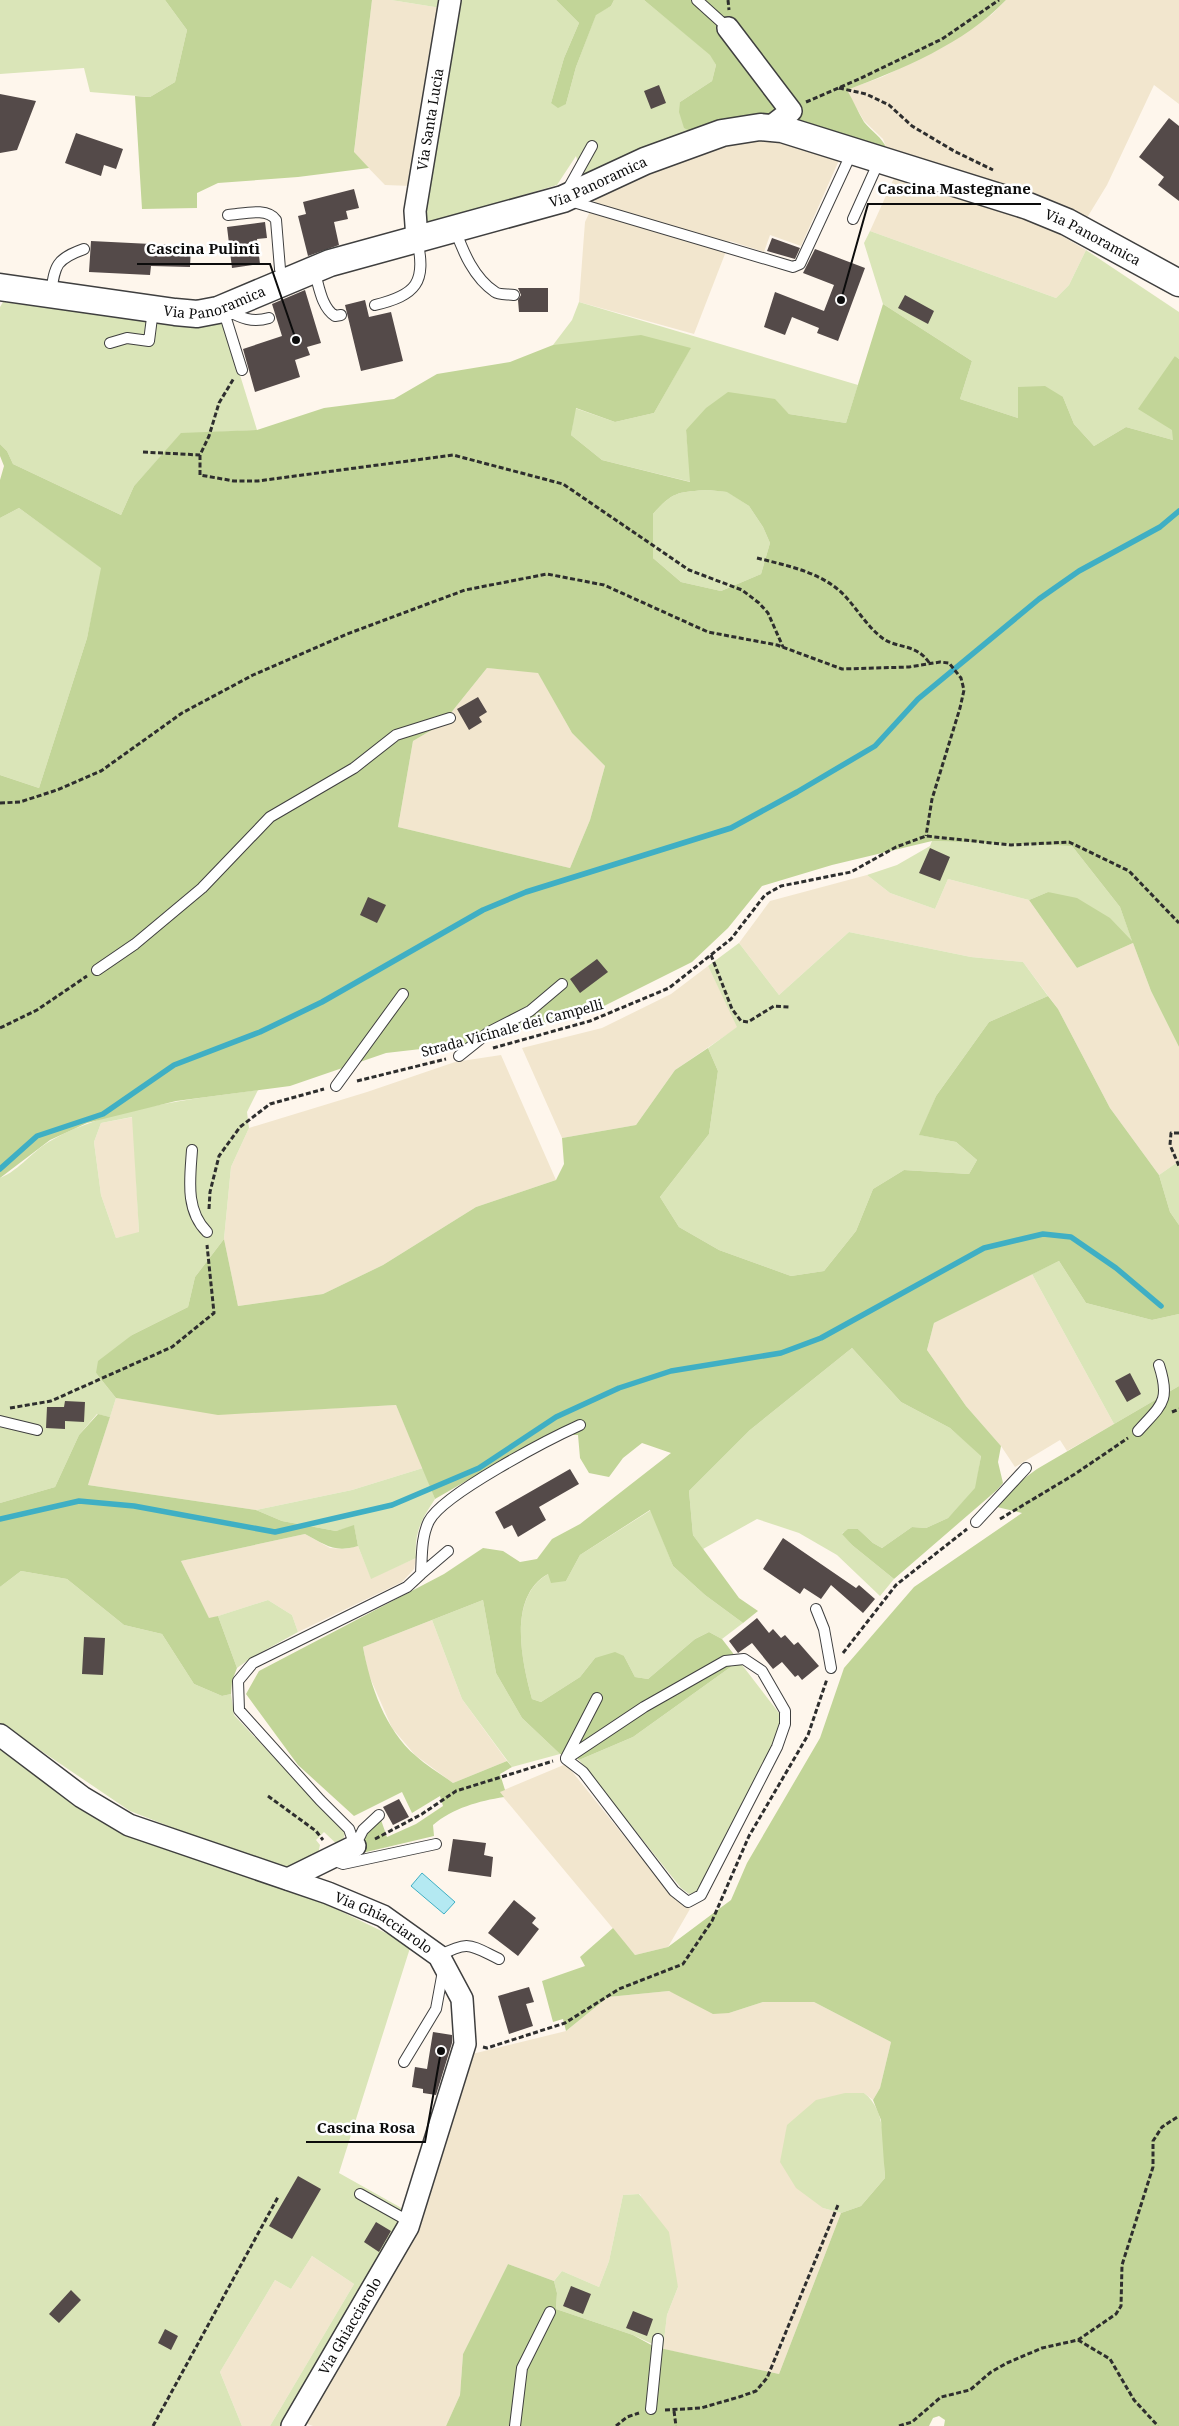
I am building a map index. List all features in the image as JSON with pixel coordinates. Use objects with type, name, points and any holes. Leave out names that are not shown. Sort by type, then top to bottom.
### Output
[{"type":"street","name":"Via Santa Lucia","points":[[417,239],[415,211],[450,0]]},
{"type":"street","points":[[728,28],[791,111],[768,128]]},
{"type":"street","name":"Via Panoramica","points":[[0,287],[198,314],[223,308],[314,269],[563,199],[645,161],[722,133],[741,129],[768,128],[782,129],[1028,206],[1067,222],[1179,283]]},
{"type":"street","name":"Via Ghiacciarolo","points":[[0,1735],[82,1797],[129,1824],[328,1893],[383,1916],[442,1961],[462,1999],[465,2044],[410,2222],[292,2426]]},
{"type":"street","points":[[288,1879],[355,1846]]},
{"type":"lane","points":[[697,0],[728,28]]},
{"type":"lane","points":[[592,146],[563,199],[793,267],[800,264],[852,151]]},
{"type":"lane","points":[[853,219],[879,160]]},
{"type":"lane","points":[[228,215],[266,212],[272,214],[276,220],[280,269],[285,281]]},
{"type":"lane","points":[[455,229],[464,254],[484,282],[496,293],[514,295]]},
{"type":"lane","points":[[375,305],[400,299],[417,282],[422,266],[417,239]]},
{"type":"lane","points":[[51,294],[55,268],[60,260],[84,249]]},
{"type":"lane","points":[[314,269],[324,303],[329,312],[335,316],[341,315]]},
{"type":"lane","points":[[223,308],[244,319],[259,321],[270,318]]},
{"type":"lane","points":[[223,308],[242,370]]},
{"type":"lane","points":[[110,343],[127,338],[149,341],[153,309]]},
{"type":"lane","points":[[97,970],[135,944],[202,888],[270,817],[354,768],[396,736],[450,718]]},
{"type":"lane","points":[[459,1056],[489,1032],[530,1011],[562,984]]},
{"type":"lane","points":[[336,1086],[403,994]]},
{"type":"lane","points":[[192,1150],[189,1190],[198,1222],[207,1232]]},
{"type":"lane","points":[[1138,1431],[1163,1400],[1166,1385],[1159,1365]]},
{"type":"lane","points":[[0,1421],[38,1430]]},
{"type":"lane","points":[[421,1574],[422,1547],[430,1520],[452,1498],[546,1441],[580,1424]]},
{"type":"lane","points":[[976,1522],[1026,1468]]},
{"type":"lane","points":[[355,1846],[349,1829],[301,1780],[240,1710],[238,1682],[253,1663],[407,1587],[448,1551]]},
{"type":"lane","points":[[816,1609],[824,1630],[831,1668]]},
{"type":"lane","points":[[744,1659],[762,1671],[785,1711],[784,1724],[777,1747],[701,1894],[688,1902],[674,1890],[583,1772],[566,1758],[644,1707],[725,1661],[744,1659]]},
{"type":"lane","points":[[566,1758],[597,1698]]},
{"type":"lane","points":[[355,1846],[363,1830],[379,1815]]},
{"type":"lane","points":[[329,1859],[343,1864],[436,1844]]},
{"type":"lane","points":[[404,2062],[436,2008],[442,1961],[457,1947],[471,1945],[499,1959]]},
{"type":"lane","points":[[360,2194],[410,2222]]},
{"type":"lane","points":[[515,2426],[522,2368],[550,2312]]},
{"type":"lane","points":[[652,2409],[658,2339]]},
{"type":"path","points":[[791,111],[808,100],[839,88],[942,39],[999,0]]},
{"type":"path","points":[[839,88],[866,94],[888,105],[912,126],[954,151],[995,171]]},
{"type":"path","points":[[242,370],[236,374],[223,394],[207,442],[200,455],[200,475],[234,481],[258,481],[454,455],[563,484],[689,570],[742,590],[759,603],[768,613],[783,647]]},
{"type":"path","points":[[143,452],[200,455]]},
{"type":"path","points":[[757,558],[804,570],[826,582],[844,594],[882,638],[924,654],[930,664]]},
{"type":"path","points":[[0,803],[20,802],[101,771],[182,713],[253,675],[346,634],[465,590],[547,574],[604,585],[708,632],[783,647],[842,669],[909,667],[949,663],[961,678],[964,690],[932,798],[926,836]]},
{"type":"path","name":"Strada Vicinale dei Campelli","points":[[490,1048],[599,1018],[669,988],[731,940],[765,895],[782,886],[851,872],[896,847],[926,836],[1011,845],[1069,842],[1129,871],[1179,923]]},
{"type":"path","points":[[711,955],[732,1009],[741,1021],[748,1022],[774,1006],[789,1007]]},
{"type":"path","points":[[0,1028],[37,1010],[97,970]]},
{"type":"path","name":"Strada Vicinale dei Campelli","points":[[8,1409],[51,1401],[172,1347],[214,1313],[207,1232],[210,1192],[219,1156],[240,1127],[270,1104],[459,1056]]},
{"type":"path","points":[[1179,1133],[1171,1133],[1170,1145],[1179,1166]]},
{"type":"path","points":[[465,2044],[487,2048],[565,2023],[618,1989],[683,1964],[712,1921],[749,1836],[808,1735],[831,1668],[896,1585],[976,1522],[998,1520],[1075,1474],[1138,1431]]},
{"type":"path","points":[[355,1846],[387,1834],[456,1791],[566,1758]]},
{"type":"path","points":[[268,1796],[316,1831],[328,1848],[329,1859]]},
{"type":"path","points":[[899,2426],[912,2422],[941,2398],[970,2390],[991,2372],[1007,2363],[1042,2348],[1078,2340],[1116,2314],[1121,2306],[1122,2265],[1153,2167],[1153,2141],[1162,2127],[1179,2116]]},
{"type":"path","points":[[153,2426],[278,2197]]},
{"type":"path","points":[[676,2426],[674,2411],[701,2408],[756,2391],[767,2378],[838,2206]]},
{"type":"path","points":[[1078,2340],[1110,2359],[1134,2400],[1158,2426]]},
{"type":"shaded area","points":[[372,0],[391,0],[441,8],[411,186],[385,185],[354,153]]},
{"type":"shaded area","points":[[1006,0],[1179,0],[1179,104],[1154,85],[1107,185],[1085,221],[887,149],[883,139],[864,121],[846,90],[882,77],[941,48],[991,15]]},
{"type":"shaded area","points":[[783,137],[840,158],[801,246],[770,235],[764,252],[730,241],[694,334],[579,302],[585,222],[599,192],[740,140]]},
{"type":"shaded area","points":[[894,178],[1045,226],[1086,250],[1069,285],[1056,298],[870,231]]},
{"type":"shaded area","points":[[487,668],[538,672],[572,733],[605,766],[590,820],[570,868],[398,827],[413,741],[442,724]]},
{"type":"shaded area","points":[[867,875],[890,893],[935,909],[948,879],[1029,900],[1077,968],[1133,943],[1151,991],[1179,1047],[1179,1161],[1159,1175],[1110,1108],[1058,1009],[1023,962],[971,957],[849,932],[779,995],[739,943],[770,901]]},
{"type":"shaded area","points":[[708,966],[738,1027],[675,1070],[636,1125],[562,1138],[522,1048],[602,1028],[671,994]]},
{"type":"shaded area","points":[[501,1055],[556,1180],[476,1207],[383,1265],[323,1294],[238,1306],[224,1239],[231,1167],[249,1128],[367,1092],[455,1062]]},
{"type":"shaded area","points":[[133,1117],[139,1233],[116,1238],[101,1195],[94,1142],[101,1123]]},
{"type":"shaded area","points":[[1032,1274],[1114,1424],[1067,1451],[1060,1440],[1015,1467],[1001,1446],[966,1406],[927,1350],[934,1323]]},
{"type":"shaded area","points":[[116,1398],[218,1414],[396,1405],[423,1468],[352,1490],[256,1510],[88,1485]]},
{"type":"shaded area","points":[[305,1534],[330,1548],[345,1549],[358,1546],[371,1578],[416,1558],[414,1569],[402,1582],[298,1632],[292,1615],[268,1600],[209,1619],[181,1561]]},
{"type":"shaded area","points":[[432,1620],[462,1699],[507,1761],[453,1783],[415,1755],[392,1728],[368,1673],[363,1647]]},
{"type":"shaded area","points":[[566,1764],[668,1891],[690,1909],[668,1947],[635,1955],[499,1792]]},
{"type":"shaded area","points":[[669,1991],[729,2013],[763,2002],[814,2002],[891,2042],[880,2088],[873,2100],[864,2093],[845,2093],[823,2208],[841,2213],[779,2374],[663,2349],[667,2315],[678,2287],[640,2194],[623,2195],[609,2261],[599,2287],[562,2271],[554,2281],[508,2264],[463,2354],[460,2395],[446,2426],[313,2426],[305,2423],[419,2225],[472,2054],[566,2031],[608,1997]]},
{"type":"shaded area","points":[[312,2256],[354,2284],[270,2426],[242,2426],[220,2372],[275,2280],[291,2289]]},
{"type":"green space","points":[[0,0],[165,0],[187,30],[175,82],[150,97],[90,92],[84,68],[0,74]]},
{"type":"green space","points":[[165,0],[372,0],[354,152],[369,168],[298,177],[218,183],[197,193],[197,208],[142,209],[135,96],[150,97],[175,82],[187,30]]},
{"type":"green space","points":[[391,0],[441,0],[441,8]]},
{"type":"green space","points":[[456,0],[556,0],[579,23],[564,58],[551,103],[566,104],[576,67],[596,14],[611,6],[614,0],[644,0],[711,55],[716,65],[712,81],[680,102],[690,131],[582,176],[576,156],[557,185],[425,225],[423,202]]},
{"type":"green space","points":[[556,0],[614,0],[611,6],[596,15],[576,67],[566,104],[558,108],[551,103],[564,58],[579,23]]},
{"type":"green space","points":[[644,0],[1006,0],[971,30],[931,54],[847,90],[864,122],[880,138],[887,149],[744,116],[722,119],[690,131],[684,128],[679,112],[680,102],[712,81],[716,65],[710,55]]},
{"type":"green space","points":[[870,231],[1056,298],[1069,285],[1086,250],[1179,312],[1179,359],[1175,356],[1173,440],[1126,427],[1094,446],[1074,424],[1063,397],[1018,418],[960,399],[972,361],[883,304],[864,243]]},
{"type":"green space","points":[[3,302],[198,327],[222,317],[257,430],[181,434],[134,486],[121,515],[13,464],[7,451],[0,444],[0,307]]},
{"type":"green space","points":[[579,302],[858,385],[846,423],[789,414],[774,399],[686,430],[691,482],[602,460],[571,435],[575,408],[615,422],[654,413],[690,349],[553,345],[572,320]]},
{"type":"green space","points":[[883,304],[972,361],[960,399],[1018,418],[1018,387],[1045,386],[1063,397],[1074,424],[1094,446],[1126,427],[1173,440],[1172,430],[1138,409],[1175,356],[1179,359],[1179,1047],[1151,991],[1133,943],[1077,968],[1029,900],[1048,892],[1077,898],[1110,918],[1132,941],[1120,907],[1072,846],[932,841],[832,865],[762,886],[728,928],[692,962],[598,1009],[473,1043],[386,1053],[290,1086],[176,1101],[87,1123],[50,1140],[0,1178],[0,775],[39,788],[87,638],[101,568],[19,508],[0,518],[0,480],[4,466],[0,456],[0,444],[7,451],[13,464],[121,515],[134,486],[181,433],[257,430],[324,408],[394,399],[437,374],[510,362],[553,345],[641,335],[691,348],[654,413],[615,422],[576,408],[571,435],[602,460],[690,482],[686,430],[706,408],[728,392],[775,399],[789,414],[846,423]],"holes":[[[708,490],[727,492],[749,506],[763,527],[770,543],[761,574],[721,591],[681,582],[653,558],[653,514],[666,501],[677,494]],[[487,668],[538,673],[572,733],[605,766],[590,820],[570,868],[398,827],[413,741],[442,724]]]},
{"type":"green space","points":[[708,490],[728,492],[749,506],[763,527],[770,543],[761,574],[721,591],[681,582],[653,558],[653,514],[666,501],[677,494]]},
{"type":"green space","points":[[19,508],[102,568],[87,638],[39,788],[0,775],[0,518]]},
{"type":"green space","points":[[932,841],[1072,846],[1120,907],[1133,943],[1048,892],[1029,900],[948,879],[935,909],[890,893],[867,875],[897,865],[930,846]]},
{"type":"green space","points":[[849,932],[971,957],[1023,962],[1048,996],[989,1022],[936,1096],[920,1135],[956,1142],[977,1160],[969,1174],[904,1170],[873,1189],[856,1231],[824,1271],[791,1276],[719,1250],[679,1227],[660,1197],[709,1134],[718,1071],[708,1048],[737,1027],[708,966],[739,943],[779,995]]},
{"type":"green space","points":[[1048,996],[1058,1009],[1110,1108],[1159,1175],[1170,1212],[1179,1225],[1179,1314],[1152,1320],[1086,1303],[1059,1261],[934,1323],[927,1350],[966,1406],[1001,1446],[998,1462],[1003,1483],[894,1579],[852,1545],[842,1534],[848,1529],[858,1529],[873,1543],[882,1548],[912,1527],[926,1528],[948,1518],[975,1488],[981,1456],[950,1428],[901,1402],[852,1348],[750,1430],[689,1491],[693,1535],[739,1598],[758,1611],[743,1623],[705,1595],[673,1566],[650,1510],[580,1555],[566,1581],[551,1583],[548,1574],[535,1584],[527,1598],[522,1614],[521,1631],[522,1649],[532,1699],[541,1702],[580,1677],[595,1658],[615,1652],[624,1656],[635,1677],[648,1679],[695,1639],[709,1632],[722,1639],[739,1661],[633,1737],[579,1760],[573,1756],[560,1754],[522,1718],[496,1673],[483,1600],[363,1647],[370,1676],[387,1720],[405,1745],[420,1760],[453,1783],[507,1761],[512,1767],[500,1774],[505,1790],[500,1792],[504,1797],[476,1803],[449,1814],[433,1825],[434,1836],[345,1857],[366,1837],[370,1828],[381,1820],[387,1837],[416,1824],[443,1806],[440,1796],[412,1813],[402,1792],[354,1816],[298,1765],[246,1694],[259,1671],[444,1574],[483,1548],[503,1551],[520,1562],[537,1559],[552,1539],[580,1524],[671,1453],[642,1443],[623,1458],[609,1477],[589,1473],[580,1458],[578,1435],[546,1435],[435,1499],[396,1405],[218,1415],[116,1398],[96,1373],[98,1361],[132,1335],[188,1307],[195,1277],[224,1239],[238,1306],[323,1294],[383,1265],[476,1207],[556,1180],[564,1164],[562,1138],[636,1125],[675,1070],[708,1048],[718,1071],[709,1134],[660,1197],[679,1227],[719,1250],[791,1276],[824,1271],[856,1231],[873,1189],[904,1170],[969,1174],[977,1160],[956,1142],[919,1135],[936,1096],[989,1022]]},
{"type":"green space","points":[[258,1090],[247,1112],[249,1128],[231,1167],[224,1239],[195,1277],[188,1307],[132,1335],[96,1373],[116,1398],[110,1417],[97,1414],[79,1435],[55,1487],[0,1503],[0,1178],[14,1170],[45,1144],[74,1129],[99,1120],[152,1106]],"holes":[[[132,1117],[139,1232],[116,1238],[101,1195],[94,1142],[101,1123]]]},
{"type":"green space","points":[[1179,1161],[1179,1225],[1170,1212],[1159,1175]]},
{"type":"green space","points":[[1059,1261],[1086,1303],[1152,1320],[1179,1314],[1179,1386],[1114,1424],[1032,1274]]},
{"type":"green space","points":[[852,1348],[901,1402],[950,1428],[981,1455],[976,1488],[948,1518],[926,1528],[912,1527],[882,1548],[873,1543],[858,1529],[842,1533],[852,1545],[894,1579],[880,1596],[837,1555],[799,1533],[757,1519],[703,1549],[693,1535],[689,1491],[750,1430]]},
{"type":"green space","points":[[1179,1386],[1179,2426],[944,2426],[945,2420],[939,2416],[933,2418],[929,2426],[446,2426],[460,2395],[463,2354],[508,2264],[554,2281],[557,2293],[556,2309],[633,2335],[655,2347],[779,2374],[841,2213],[861,2206],[885,2178],[881,2120],[873,2100],[880,2088],[891,2042],[814,2002],[763,2002],[729,2013],[713,2014],[669,1991],[608,1997],[566,2031],[563,2019],[553,2022],[542,1981],[585,1966],[580,1957],[613,1928],[635,1955],[668,1947],[731,1900],[747,1863],[820,1738],[844,1668],[914,1587],[1022,1513],[997,1507],[1022,1480],[1037,1469]]},
{"type":"green space","points":[[98,1414],[110,1417],[88,1485],[256,1510],[282,1521],[336,1531],[354,1525],[358,1546],[350,1548],[330,1547],[305,1534],[181,1561],[209,1618],[218,1616],[237,1668],[232,1681],[231,1694],[222,1696],[194,1684],[162,1634],[124,1625],[67,1579],[21,1571],[0,1587],[0,1503],[55,1487],[79,1435]]},
{"type":"green space","points":[[423,1468],[435,1499],[417,1534],[416,1558],[371,1579],[358,1546],[354,1526],[336,1531],[282,1521],[256,1510],[352,1490]]},
{"type":"green space","points":[[651,1510],[673,1566],[705,1595],[743,1623],[722,1639],[709,1632],[695,1639],[648,1679],[635,1677],[624,1656],[595,1658],[580,1677],[541,1702],[532,1699],[522,1650],[521,1632],[522,1614],[527,1598],[535,1585],[548,1574],[566,1581],[580,1555]]},
{"type":"green space","points":[[21,1571],[67,1579],[124,1625],[162,1634],[194,1684],[222,1696],[231,1694],[234,1715],[345,1833],[341,1848],[324,1832],[316,1840],[320,1845],[317,1858],[286,1872],[130,1811],[0,1723],[0,1587]]},
{"type":"green space","points":[[268,1600],[292,1615],[298,1632],[237,1668],[218,1616]]},
{"type":"green space","points":[[483,1600],[496,1673],[522,1718],[560,1754],[512,1767],[462,1699],[432,1620]]},
{"type":"green space","points":[[739,1661],[782,1717],[774,1745],[696,1893],[689,1894],[681,1888],[579,1760],[633,1737]]},
{"type":"green space","points":[[0,1749],[74,1802],[301,1892],[392,1936],[410,1948],[339,2173],[405,2210],[284,2426],[270,2426],[354,2284],[312,2256],[291,2289],[275,2280],[220,2372],[242,2426],[0,2426]]},
{"type":"green space","points":[[845,2093],[864,2093],[877,2110],[883,2132],[885,2178],[861,2206],[841,2213],[823,2208],[796,2188],[780,2162],[787,2125],[816,2100]]},
{"type":"green space","points":[[639,2194],[669,2232],[678,2287],[667,2315],[663,2349],[633,2335],[556,2309],[557,2293],[554,2281],[562,2271],[599,2287],[609,2261],[623,2195]]},
{"type":"water","points":[[422,1873],[455,1902],[444,1914],[411,1886]]},
{"type":"building","points":[[659,85],[666,103],[651,109],[644,91]]},
{"type":"building","points":[[0,94],[36,101],[17,150],[0,153]]},
{"type":"building","points":[[1169,118],[1179,126],[1179,201],[1158,185],[1164,177],[1139,157]]},
{"type":"building","points":[[76,133],[123,149],[116,169],[104,165],[101,176],[65,163]]},
{"type":"building","points":[[354,189],[359,208],[346,211],[348,219],[334,222],[339,245],[308,256],[298,216],[306,214],[303,202]]},
{"type":"building","points":[[265,222],[267,238],[257,239],[260,264],[232,268],[227,227]]},
{"type":"building","points":[[772,238],[800,248],[795,259],[767,251]]},
{"type":"building","points":[[91,241],[191,246],[190,267],[151,266],[150,275],[89,272]]},
{"type":"building","points":[[815,249],[865,268],[838,341],[817,333],[819,328],[792,317],[785,335],[764,327],[775,292],[824,311],[834,285],[803,273]]},
{"type":"building","points":[[518,288],[548,288],[548,312],[519,312],[518,300],[521,295]]},
{"type":"building","points":[[305,290],[321,343],[307,347],[310,355],[295,360],[300,377],[255,392],[243,349],[282,336],[272,304]]},
{"type":"building","points":[[905,295],[934,311],[928,324],[898,308]]},
{"type":"building","points":[[365,300],[369,317],[391,312],[403,361],[361,371],[345,305]]},
{"type":"building","points":[[478,697],[487,712],[479,717],[482,722],[469,730],[457,709]]},
{"type":"building","points":[[930,848],[950,857],[940,881],[919,873]]},
{"type":"building","points":[[368,897],[386,905],[377,923],[360,915]]},
{"type":"building","points":[[597,959],[608,972],[580,993],[570,979]]},
{"type":"building","points":[[1130,1373],[1141,1394],[1127,1402],[1115,1381]]},
{"type":"building","points":[[65,1401],[85,1402],[84,1422],[65,1421],[65,1429],[46,1428],[47,1407],[64,1407]]},
{"type":"building","points":[[570,1469],[579,1484],[539,1507],[546,1520],[518,1537],[512,1525],[504,1529],[495,1512]]},
{"type":"building","points":[[783,1538],[856,1588],[859,1585],[875,1599],[863,1613],[831,1585],[821,1599],[804,1588],[800,1594],[763,1569]]},
{"type":"building","points":[[757,1618],[769,1633],[773,1629],[781,1638],[785,1635],[794,1645],[798,1642],[819,1666],[802,1680],[798,1675],[795,1677],[782,1662],[773,1669],[752,1643],[738,1653],[729,1641]]},
{"type":"building","points":[[84,1637],[105,1638],[103,1675],[82,1674]]},
{"type":"building","points":[[399,1799],[409,1817],[393,1825],[383,1807]]},
{"type":"building","points":[[453,1839],[486,1843],[484,1855],[493,1857],[491,1877],[448,1871]]},
{"type":"building","points":[[514,1900],[536,1918],[532,1923],[539,1929],[518,1956],[488,1933]]},
{"type":"building","points":[[529,1987],[534,2002],[526,2004],[533,2026],[509,2034],[498,1996]]},
{"type":"building","points":[[433,2032],[452,2035],[452,2043],[436,2095],[423,2093],[423,2089],[412,2087],[415,2067],[427,2069]]},
{"type":"building","points":[[298,2176],[321,2189],[292,2239],[269,2226]]},
{"type":"building","points":[[376,2222],[391,2231],[379,2252],[364,2242]]},
{"type":"building","points":[[571,2286],[591,2294],[583,2314],[563,2306]]},
{"type":"building","points":[[71,2290],[81,2300],[59,2323],[49,2314]]},
{"type":"building","points":[[633,2311],[653,2319],[647,2336],[626,2328]]},
{"type":"building","points":[[165,2329],[178,2336],[171,2350],[158,2343]]},
{"type":"waterway","points":[[0,1169],[37,1136],[103,1114],[174,1065],[260,1032],[322,1002],[483,910],[526,892],[731,828],[797,792],[875,746],[918,699],[1039,599],[1079,571],[1160,527],[1179,511]]},
{"type":"waterway","points":[[0,1519],[79,1501],[134,1506],[275,1532],[392,1505],[479,1468],[556,1417],[619,1388],[671,1371],[781,1353],[821,1338],[984,1248],[1043,1234],[1071,1237],[1116,1268],[1161,1306]]},
{"type":"place","name":"Cascina Mastegnane","points":[[841,300]]},
{"type":"place","name":"Cascina Pulintì","points":[[296,340]]},
{"type":"place","name":"Cascina Rosa","points":[[441,2051]]}]
